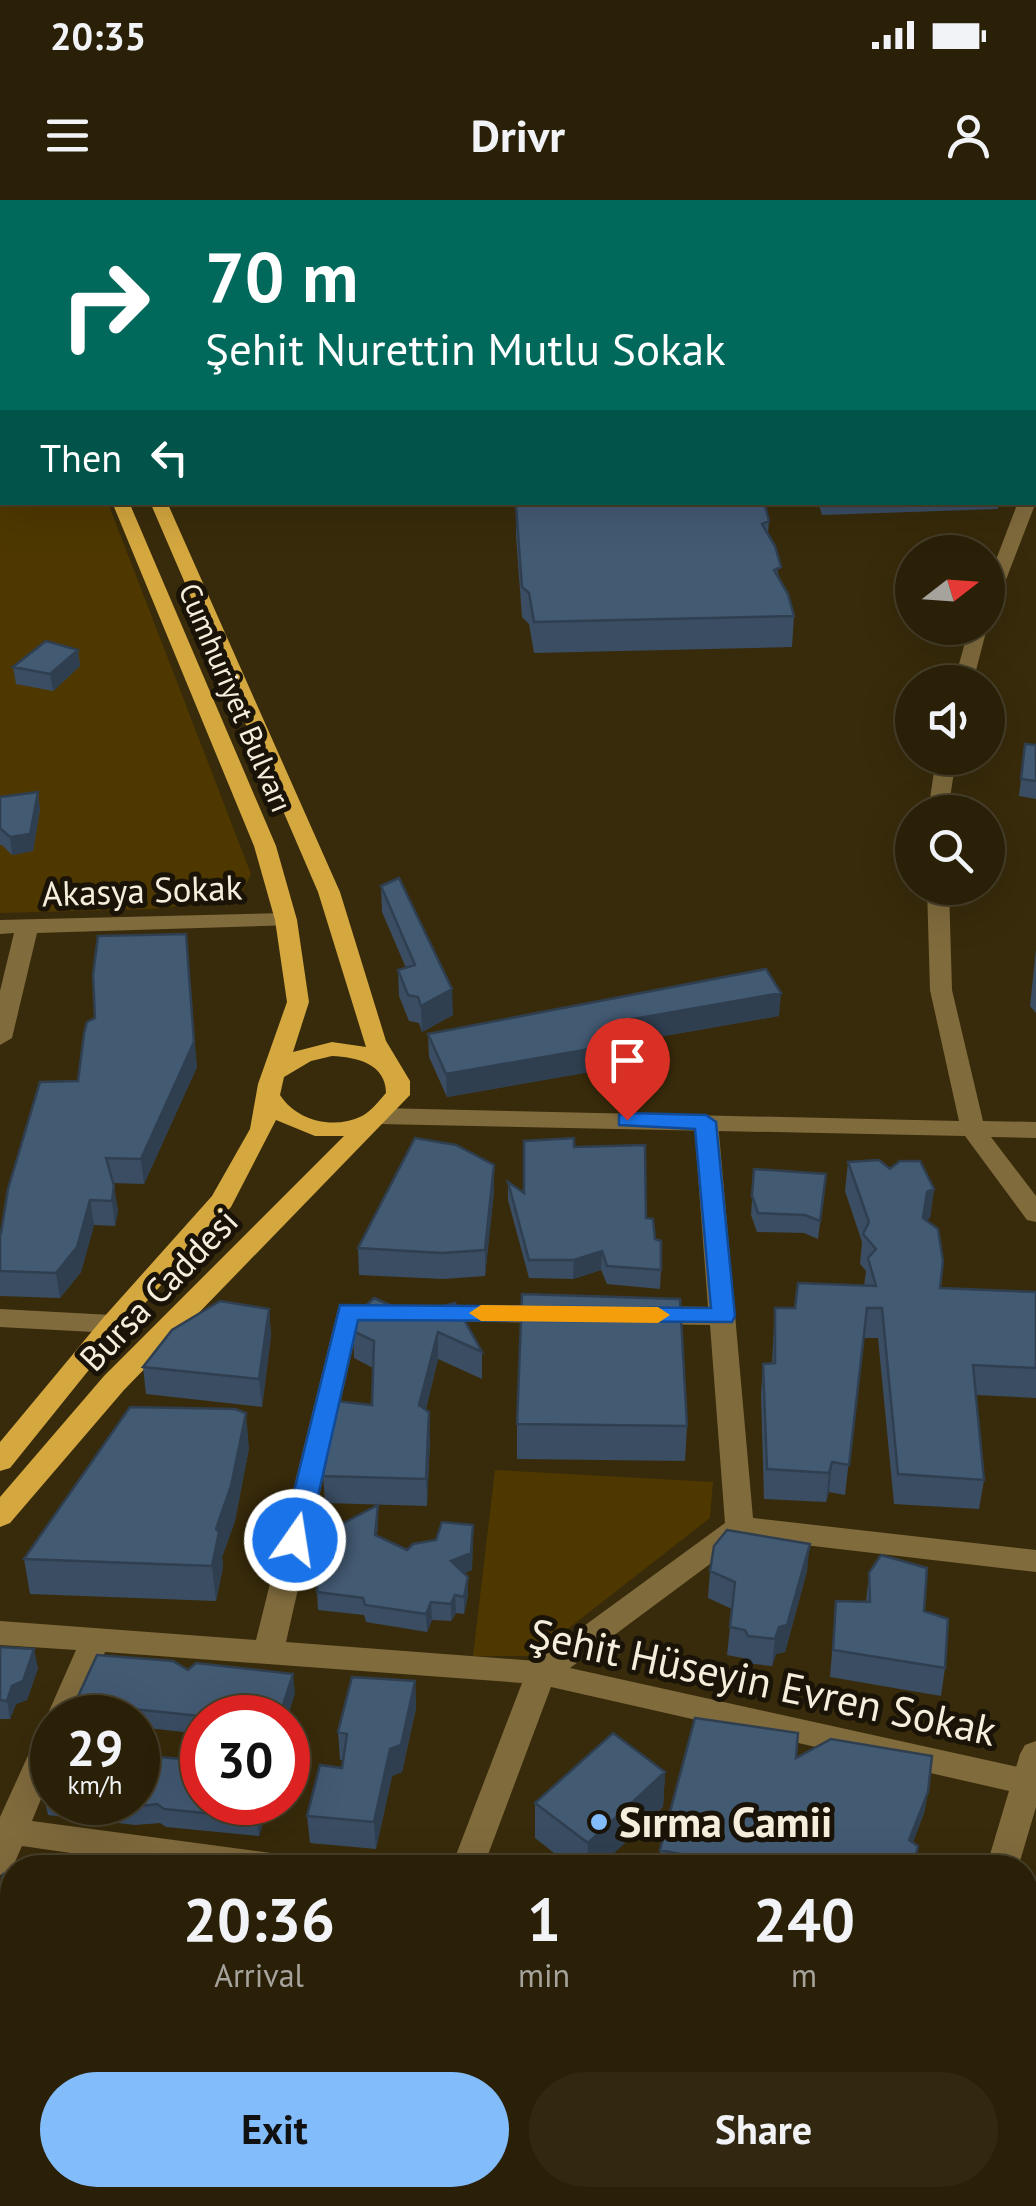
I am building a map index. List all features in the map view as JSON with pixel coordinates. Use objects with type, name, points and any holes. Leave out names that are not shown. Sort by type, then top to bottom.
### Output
[{"type":"main road","name":"Cumhuriyet Bulvarı","points":[[121,505],[265,846],[286,920]]},
{"type":"main road","name":"Cumhuriyet Bulvarı","points":[[159,505],[329,892],[374,1041],[391,1068]]},
{"type":"main road","name":"Bursa Caddesi","points":[[0,1461],[112,1324],[222,1201],[262,1129],[298,1002],[286,920]]},
{"type":"main road","points":[[377,1118],[338,1130],[318,1129],[285,1117],[273,1084],[303,1054],[342,1048],[378,1058],[391,1068]]},
{"type":"main road","name":"Bursa Caddesi","points":[[0,1516],[114,1383],[398,1095],[398,1081],[391,1068]]},
{"type":"street","points":[[1005,558],[1025,505]]},
{"type":"street","points":[[938,905],[941,990],[974,1130],[1036,1214]]},
{"type":"street","name":"Akasya Sokak","points":[[0,928],[286,920]]},
{"type":"street","points":[[0,1038],[26,927]]},
{"type":"street","points":[[377,1118],[1036,1130]]},
{"type":"street","points":[[706,1122],[740,1527]]},
{"type":"street","points":[[974,1130],[1036,1148]]},
{"type":"street","points":[[268,1654],[348,1311],[585,1314]]},
{"type":"street","points":[[624,1315],[723,1316]]},
{"type":"street","points":[[0,1318],[112,1324]]},
{"type":"street","points":[[472,1855],[541,1672],[740,1527],[1036,1561]]},
{"type":"street","name":"Şehit Hüseyin Evren Sokak","points":[[0,1633],[541,1672],[1033,1774]]},
{"type":"street","points":[[71,1695],[96,1639]]},
{"type":"street","points":[[1006,1855],[1033,1774]]},
{"type":"street","points":[[30,1783],[3,1840],[151,1855]]},
{"type":"shaded area","points":[[0,505],[109,505],[251,874],[239,899],[152,909],[0,913]]},
{"type":"shaded area","points":[[495,1470],[713,1482],[710,1518],[533,1656],[473,1656]]},
{"type":"building","points":[[765,505],[769,521],[762,524],[781,567],[774,570],[788,594],[794,616],[534,622],[529,593],[522,587],[516,506]]},
{"type":"building","points":[[46,641],[78,650],[50,674],[13,667]]},
{"type":"building","points":[[1025,744],[1036,745],[1036,781],[1021,779]]},
{"type":"building","points":[[38,792],[30,834],[10,837],[0,828],[0,797]]},
{"type":"building","points":[[399,878],[452,989],[421,1006],[418,997],[408,995],[398,970],[415,965],[381,886]]},
{"type":"building","points":[[186,934],[194,1042],[141,1159],[106,1158],[114,1186],[112,1201],[90,1200],[77,1247],[56,1273],[0,1271],[0,1233],[8,1189],[40,1082],[78,1081],[87,1022],[95,1018],[93,975],[98,936]]},
{"type":"building","points":[[766,969],[781,993],[616,1022],[624,1043],[446,1074],[428,1034]]},
{"type":"building","points":[[415,1138],[456,1145],[494,1165],[485,1250],[442,1253],[358,1248]]},
{"type":"building","points":[[574,1138],[574,1147],[645,1145],[646,1218],[653,1219],[655,1239],[661,1241],[661,1270],[607,1266],[602,1251],[574,1260],[529,1260],[508,1182],[524,1193],[524,1141]]},
{"type":"building","points":[[879,1160],[890,1169],[900,1161],[920,1161],[934,1189],[927,1192],[923,1218],[938,1229],[943,1261],[940,1288],[1036,1292],[1036,1368],[973,1365],[984,1480],[898,1474],[882,1308],[867,1308],[849,1465],[832,1462],[829,1473],[767,1469],[763,1364],[775,1363],[775,1308],[795,1308],[798,1283],[876,1286],[868,1258],[876,1249],[863,1234],[869,1222],[848,1162]]},
{"type":"building","points":[[754,1169],[826,1174],[820,1221],[805,1215],[758,1213],[752,1196]]},
{"type":"building","points":[[522,1294],[680,1299],[687,1426],[517,1424]]},
{"type":"building","points":[[374,1298],[410,1314],[455,1303],[482,1352],[438,1332],[419,1405],[429,1412],[426,1479],[323,1476],[336,1401],[372,1405],[374,1341],[353,1331],[357,1314]]},
{"type":"building","points":[[220,1301],[269,1309],[259,1379],[143,1367],[172,1330]]},
{"type":"building","points":[[130,1407],[235,1409],[246,1413],[231,1486],[216,1529],[219,1532],[212,1566],[24,1559]]},
{"type":"building","points":[[378,1505],[375,1535],[407,1550],[413,1544],[436,1540],[442,1522],[473,1525],[471,1553],[451,1561],[468,1577],[464,1597],[455,1595],[451,1604],[431,1602],[426,1614],[365,1605],[363,1598],[317,1592],[319,1547],[334,1545],[340,1525]]},
{"type":"building","points":[[727,1530],[810,1544],[787,1625],[779,1627],[775,1639],[748,1636],[745,1630],[730,1627],[735,1582],[710,1571],[714,1546]]},
{"type":"building","points":[[881,1555],[927,1568],[924,1611],[948,1619],[945,1668],[833,1650],[836,1601],[870,1602],[869,1573]]},
{"type":"building","points":[[0,1647],[34,1649],[23,1681],[12,1686],[7,1701],[0,1700]]},
{"type":"building","points":[[97,1655],[173,1661],[188,1670],[196,1663],[293,1674],[286,1695],[180,1695],[180,1714],[160,1712],[160,1695],[79,1695]]},
{"type":"building","points":[[352,1677],[415,1681],[401,1745],[390,1749],[374,1822],[310,1816],[320,1765],[342,1768],[347,1734],[338,1732]]},
{"type":"building","points":[[695,1718],[798,1733],[796,1758],[831,1739],[932,1756],[928,1792],[909,1840],[918,1846],[916,1855],[686,1855],[660,1850]]},
{"type":"building","points":[[613,1733],[665,1772],[588,1843],[535,1803]]},
{"type":"building","points":[[160,1757],[180,1759],[180,1811],[160,1806]]},
{"type":"slow traffic","points":[[481,1313],[658,1315]]},
{"type":"place","name":"Sırma Camii","points":[[599,1822]]},
{"type":"route","points":[[295,1540],[348,1311],[723,1316],[706,1122],[627,1120]]}]
